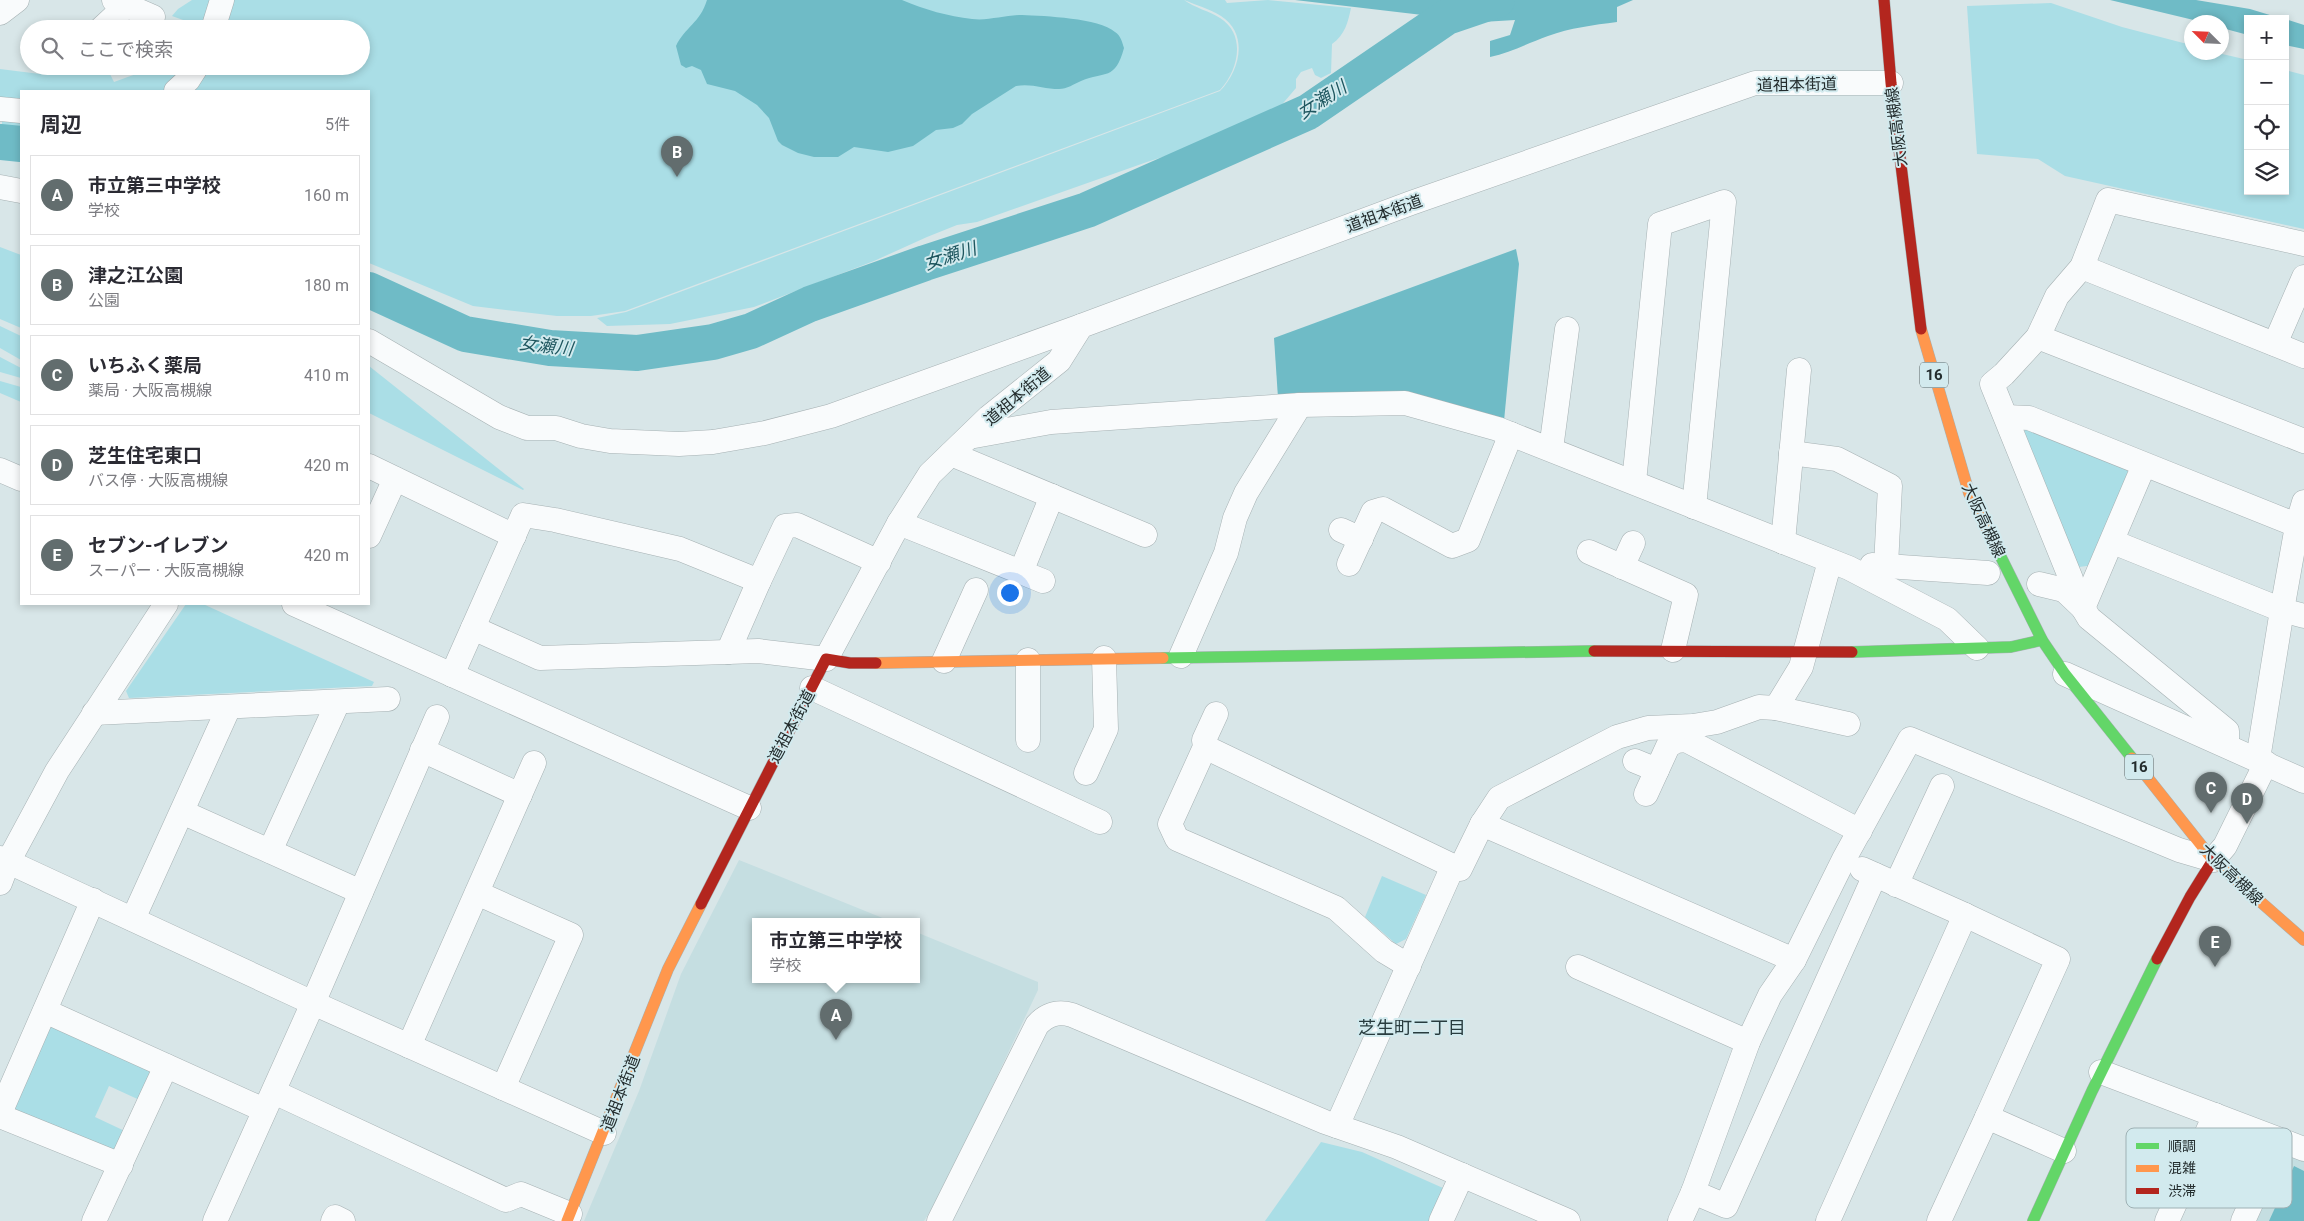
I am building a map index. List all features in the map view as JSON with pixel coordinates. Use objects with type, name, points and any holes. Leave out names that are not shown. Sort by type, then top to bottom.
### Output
[{"type":"street","points":[[0,13],[17,0]]},
{"type":"street","points":[[216,20],[222,0]]},
{"type":"street","name":"大阪高槻線","points":[[1884,0],[1891,83],[1921,332],[1969,493],[2042,640],[2065,674],[2212,860],[2304,940]]},
{"type":"street","points":[[107,20],[121,3],[154,17]]},
{"type":"street","points":[[177,90],[191,75]]},
{"type":"street","name":"道祖本街道","points":[[569,1218],[668,968],[826,659],[899,523],[930,474],[969,436],[1059,361],[1081,326],[1411,203],[1754,83],[1891,83]]},
{"type":"street","points":[[0,108],[20,111]]},
{"type":"street","points":[[0,187],[20,192]]},
{"type":"street","points":[[2064,590],[2071,579],[1992,384],[2004,374],[2038,337],[2057,296],[2082,267],[2108,200],[2304,244]]},
{"type":"street","points":[[1634,482],[1660,224],[1724,202],[1694,507]]},
{"type":"street","points":[[2082,267],[2304,356]]},
{"type":"street","points":[[2275,344],[2304,276]]},
{"type":"street","points":[[370,342],[499,417],[527,428],[556,428],[581,436],[610,441],[679,444],[713,442],[766,433],[815,421],[1081,326]]},
{"type":"street","points":[[1551,449],[1567,329]]},
{"type":"street","points":[[2038,337],[2304,441]]},
{"type":"street","points":[[1782,542],[1799,370]]},
{"type":"street","points":[[969,436],[1051,422],[1300,405],[1405,403],[1511,434],[1840,564],[1948,619],[1977,648]]},
{"type":"street","points":[[1181,656],[1226,553],[1235,518],[1246,493],[1300,405]]},
{"type":"street","points":[[2006,417],[2029,418],[2301,527]]},
{"type":"street","points":[[1349,564],[1351,534],[1373,512],[1382,509],[1452,546],[1468,540],[1511,434]]},
{"type":"street","points":[[1791,453],[1837,459],[1890,486],[1886,566]]},
{"type":"street","points":[[951,454],[1145,535]]},
{"type":"street","points":[[2083,608],[2113,542],[2144,465]]},
{"type":"street","points":[[370,466],[514,536]]},
{"type":"street","points":[[0,470],[20,479]]},
{"type":"street","points":[[370,534],[395,479]]},
{"type":"street","points":[[1021,572],[1052,496]]},
{"type":"street","points":[[2033,1221],[2101,1072],[2194,888],[2212,860],[2225,846],[2262,761],[2293,613],[2304,502]]},
{"type":"street","points":[[452,675],[523,515],[556,520],[680,548],[759,581]]},
{"type":"street","points":[[899,523],[1043,581]]},
{"type":"street","points":[[728,652],[785,526],[798,525],[879,562]]},
{"type":"street","points":[[2113,542],[2293,613]]},
{"type":"street","points":[[1622,567],[1633,543]]},
{"type":"street","points":[[1589,552],[1686,595],[1673,650]]},
{"type":"street","points":[[1840,564],[1988,573]]},
{"type":"street","points":[[1776,708],[1800,667],[1840,564]]},
{"type":"street","points":[[2040,584],[2064,590],[2083,608],[2088,618],[2227,731],[2227,745]]},
{"type":"street","points":[[944,662],[976,590]]},
{"type":"street","points":[[165,605],[57,771],[3,868],[93,900],[313,1003],[604,1133]]},
{"type":"street","points":[[299,605],[334,612],[452,675],[749,808]]},
{"type":"street","points":[[473,628],[540,658],[758,651],[850,663],[1181,656],[1673,650],[1805,653],[2011,647],[2042,640]]},
{"type":"street","points":[[1086,773],[1106,729],[1104,658]]},
{"type":"street","points":[[1028,660],[1028,740]]},
{"type":"street","points":[[2065,674],[2304,781]]},
{"type":"street","points":[[812,688],[1100,822]]},
{"type":"street","points":[[94,713],[388,699]]},
{"type":"street","points":[[270,851],[338,702]]},
{"type":"street","points":[[134,919],[229,706]]},
{"type":"street","points":[[1205,747],[1460,869],[1482,824],[1499,798],[1617,737],[1648,728],[1694,726],[1717,722],[1759,707],[1776,708],[1848,724]]},
{"type":"street","points":[[1216,714],[1204,740],[1205,747],[1170,824],[1177,840],[1336,908],[1384,951],[1409,966]]},
{"type":"street","points":[[215,1221],[313,1003],[437,717]]},
{"type":"street","points":[[1680,1221],[1693,1192],[1748,1042],[1770,994],[1794,960],[1844,859],[1910,739],[2179,850],[2212,860]]},
{"type":"street","points":[[1646,794],[1668,746],[1676,740],[1686,740],[1860,831]]},
{"type":"street","points":[[422,750],[520,795]]},
{"type":"street","points":[[1636,761],[1657,770]]},
{"type":"street","points":[[409,1046],[534,763]]},
{"type":"street","points":[[1693,1192],[1726,1206],[1885,880],[1942,786]]},
{"type":"street","points":[[182,812],[361,892]]},
{"type":"street","points":[[1482,824],[1794,960]]},
{"type":"street","points":[[1844,859],[1885,880],[2058,959],[1939,1221]]},
{"type":"street","points":[[1337,1126],[1452,866]]},
{"type":"street","points":[[477,893],[571,935],[503,1088]]},
{"type":"street","points":[[93,900],[0,1114],[121,1165]]},
{"type":"street","points":[[1828,1221],[1965,915]]},
{"type":"street","points":[[1578,967],[1748,1042]]},
{"type":"street","points":[[45,1011],[166,1066],[269,1101],[506,1200],[521,1194],[569,1218]]},
{"type":"street","points":[[939,1221],[1037,1025],[1046,1017],[1056,1013],[1072,1015],[1337,1126],[1397,1147],[1568,1221]]},
{"type":"street","points":[[94,1221],[166,1066]]},
{"type":"street","points":[[2101,1072],[2249,1128]]},
{"type":"street","points":[[2209,1128],[2215,1115]]},
{"type":"street","points":[[1987,1118],[2064,1151]]},
{"type":"street","points":[[2292,1144],[2304,1149]]},
{"type":"street","points":[[1441,1221],[1462,1175]]},
{"type":"street","points":[[2167,1221],[2173,1208]]},
{"type":"street","points":[[2243,1221],[2249,1208]]},
{"type":"street","points":[[333,1221],[335,1218],[343,1221]]},
{"type":"shaded area","points":[[192,0],[214,0],[208,20],[183,20],[172,16],[178,9]]},
{"type":"shaded area","points":[[228,0],[1184,0],[1220,18],[1228,25],[1237,43],[1237,53],[1231,73],[1220,90],[625,311],[591,316],[557,316],[473,306],[370,263],[370,90],[188,90],[198,75],[370,75],[370,20],[222,20]]},
{"type":"shaded area","points":[[707,0],[902,0],[937,12],[972,19],[1022,15],[1071,19],[1107,27],[1119,35],[1124,48],[1117,66],[1108,73],[1089,78],[1062,89],[1027,85],[1016,86],[972,114],[962,124],[953,128],[936,130],[913,146],[888,152],[854,147],[838,157],[814,157],[798,153],[782,145],[778,141],[769,118],[757,105],[735,91],[707,84],[701,70],[692,66],[686,68],[681,65],[676,46],[696,20]]},
{"type":"shaded area","points":[[1184,0],[1225,0],[1227,3],[1268,0],[1351,8],[1343,32],[1332,44],[1331,73],[1321,78],[1315,75],[1312,68],[1301,72],[1296,79],[1296,88],[1279,108],[1218,139],[977,222],[957,225],[874,261],[754,307],[670,324],[607,326],[597,318],[626,312],[1220,91],[1233,73],[1236,63],[1238,42],[1235,32],[1230,24],[1221,16]]},
{"type":"shaded area","points":[[1295,0],[1633,0],[1617,7],[1617,22],[1565,31],[1490,57],[1490,41],[1510,35],[1515,20],[1482,22]]},
{"type":"shaded area","points":[[2110,0],[2196,0],[2250,9],[2270,15],[2244,15],[2244,34],[2229,30],[2229,15],[2184,15],[2184,18]]},
{"type":"shaded area","points":[[2051,3],[2122,27],[2184,43],[2184,60],[2229,60],[2229,56],[2244,59],[2244,195],[2289,195],[2289,71],[2304,75],[2304,229],[2065,176],[2038,159],[1977,154],[1967,6]]},
{"type":"shaded area","points":[[2289,20],[2304,25],[2304,49],[2289,46]]},
{"type":"shaded area","points":[[0,69],[20,72],[20,75],[110,75],[114,82],[133,75],[180,75],[166,90],[20,90],[20,103],[0,99]]},
{"type":"shaded area","points":[[2,116],[20,117],[20,135],[2,132]]},
{"type":"shaded area","points":[[0,247],[20,255],[20,328],[0,319]]},
{"type":"shaded area","points":[[1516,249],[1519,264],[1504,421],[1278,398],[1274,338]]},
{"type":"shaded area","points":[[0,326],[20,336],[20,359],[0,348]]},
{"type":"shaded area","points":[[0,357],[20,367],[20,378],[0,372]]},
{"type":"shaded area","points":[[370,367],[524,489],[370,414]]},
{"type":"shaded area","points":[[0,381],[20,387],[20,402],[0,393]]},
{"type":"shaded area","points":[[2030,425],[2126,462],[2130,472],[2094,565],[2079,567],[2024,431]]},
{"type":"shaded area","points":[[185,605],[205,605],[374,682],[372,686],[129,698],[126,691]]},
{"type":"shaded area","points":[[739,860],[883,918],[752,918],[752,983],[920,983],[920,934],[1038,982],[1038,990],[941,1194],[924,1221],[584,1221],[639,1091],[681,974]]},
{"type":"shaded area","points":[[1382,876],[1426,895],[1406,939],[1396,944],[1365,917]]},
{"type":"shaded area","points":[[53,1023],[153,1068],[144,1102],[109,1086],[95,1117],[129,1133],[120,1153],[13,1111],[45,1027]]},
{"type":"shaded area","points":[[1321,1142],[1362,1152],[1443,1188],[1429,1221],[1265,1221]]},
{"type":"shaded area","points":[[2292,1155],[2304,1156],[2304,1221],[2250,1221],[2256,1208],[2292,1208]]},
{"type":"shaded area","points":[[2294,1166],[2304,1171],[2304,1221],[2269,1221],[2275,1208],[2292,1208],[2292,1170]]},
{"type":"waterway","name":"女瀬川","points":[[370,290],[465,334],[550,348],[637,353],[713,342],[751,331],[810,304],[925,263],[1087,210],[1308,112],[1447,17],[1497,0]]},
{"type":"waterway","name":"女瀬川","points":[[0,142],[20,144]]},
{"type":"traffic: fast","points":[[1988,531],[2042,640],[2065,674],[2132,758]]},
{"type":"traffic: fast","points":[[1852,652],[2011,647],[2042,640]]},
{"type":"traffic: fast","points":[[1163,658],[1594,651]]},
{"type":"traffic: fast","points":[[2033,1221],[2092,1091],[2157,959]]},
{"type":"traffic: slow","points":[[1921,329],[1969,493],[1988,531]]},
{"type":"traffic: slow","points":[[876,663],[1163,658]]},
{"type":"traffic: slow","points":[[2132,758],[2213,860],[2304,940]]},
{"type":"traffic: slow","points":[[567,1221],[668,969],[701,904]]},
{"type":"traffic: jam","points":[[1884,0],[1891,83],[1921,329]]},
{"type":"traffic: jam","points":[[1594,651],[1852,652]]},
{"type":"traffic: jam","points":[[701,904],[826,659],[850,663],[876,663]]},
{"type":"traffic: jam","points":[[2157,959],[2190,897],[2213,860]]},
{"type":"place","name":"津之江公園","points":[[677,177]]},
{"type":"place","name":"いちふく薬局","points":[[2211,813]]},
{"type":"place","name":"芝生住宅東口","points":[[2247,824]]},
{"type":"place","name":"セブン-イレブン","points":[[2215,967]]},
{"type":"place","name":"市立第三中学校","points":[[836,1040]]},
{"type":"district","name":"芝生町二丁目","points":[[1412,1028]]}]
